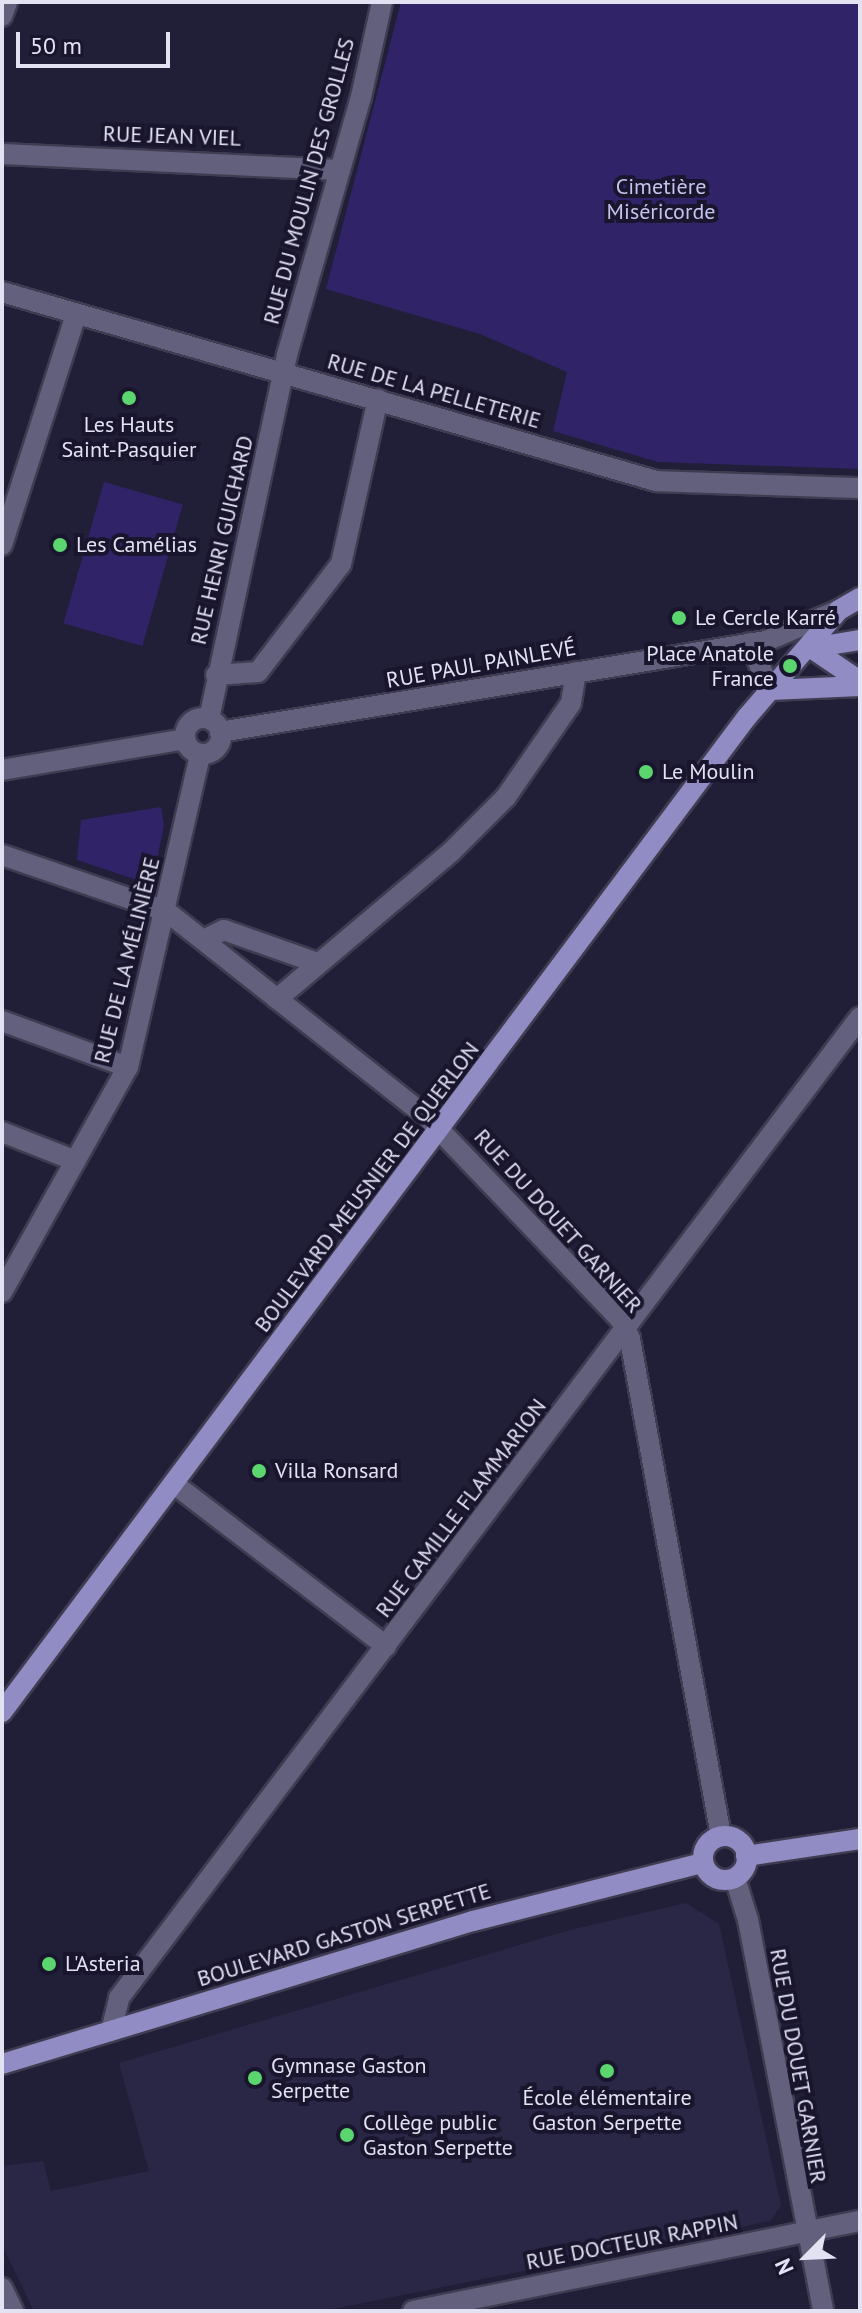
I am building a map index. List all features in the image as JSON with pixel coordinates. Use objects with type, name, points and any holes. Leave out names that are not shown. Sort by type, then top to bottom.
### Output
[{"type":"main road","points":[[770,690],[811,648],[839,610],[860,598]]},
{"type":"main road","points":[[811,648],[860,640]]},
{"type":"main road","points":[[811,648],[860,684]]},
{"type":"main road","points":[[770,690],[860,684]]},
{"type":"main road","name":"BOULEVARD MEUSNIER DE QUERLON","points":[[2,1712],[770,690]]},
{"type":"main road","points":[[721,1836],[735,1838],[746,1856],[735,1878],[715,1878],[703,1863],[706,1846],[721,1836]]},
{"type":"main road","points":[[746,1856],[860,1839]]},
{"type":"main road","name":"BOULEVARD GASTON SERPETTE","points":[[2,2064],[473,1921],[703,1863]]},
{"type":"street","points":[[2,16],[7,2]]},
{"type":"street","name":"RUE DU MOULIN DES GROLLES","points":[[283,372],[340,170],[382,2]]},
{"type":"street","name":"RUE JEAN VIEL","points":[[2,154],[340,170]]},
{"type":"street","name":"RUE DE LA PELLETERIE","points":[[2,292],[656,481],[860,488]]},
{"type":"street","points":[[2,545],[76,314]]},
{"type":"street","name":"RUE HENRI GUICHARD","points":[[215,725],[216,675],[283,372]]},
{"type":"street","points":[[216,675],[258,672],[341,564],[378,399]]},
{"type":"street","points":[[758,642],[839,610]]},
{"type":"street","points":[[758,642],[811,648]]},
{"type":"street","points":[[758,642],[770,690]]},
{"type":"street","name":"RUE PAUL PAINLEVÉ","points":[[215,725],[758,642]]},
{"type":"street","points":[[277,999],[451,852],[506,797],[571,703],[576,672]]},
{"type":"street","points":[[189,724],[215,725],[214,750],[200,754],[185,739],[189,724]]},
{"type":"street","points":[[2,770],[185,739]]},
{"type":"street","name":"RUE DE LA MÉLINIÈRE","points":[[2,1292],[128,1067],[200,754]]},
{"type":"street","name":"RUE DU DOUET GARNIER","points":[[2,855],[166,911],[440,1130],[626,1329],[721,1836]]},
{"type":"street","points":[[204,940],[224,930],[317,963]]},
{"type":"street","name":"RUE CAMILLE FLAMMARION","points":[[111,2031],[119,1998],[860,1017]]},
{"type":"street","points":[[2,1021],[128,1067]]},
{"type":"street","points":[[2,1132],[76,1161]]},
{"type":"street","points":[[174,1484],[386,1646]]},
{"type":"street","name":"RUE DU DOUET GARNIER","points":[[735,1878],[748,1920],[805,2232],[823,2311]]},
{"type":"street","name":"RUE DOCTEUR RAPPIN","points":[[413,2311],[860,2221]]},
{"type":"street","points":[[2,2288],[13,2311]]},
{"type":"shaded area","points":[[686,1903],[719,1924],[781,2206],[770,2221],[582,2259],[580,2252],[561,2257],[563,2263],[323,2311],[34,2311],[2,2245],[2,2166],[43,2161],[51,2191],[149,2171],[119,2063],[570,1930]]},
{"type":"green space","name":"Cimetière Miséricorde","points":[[401,2],[860,2],[860,469],[658,462],[553,431],[567,372],[480,334],[326,289]]},
{"type":"green space","points":[[104,482],[183,505],[142,646],[63,623]]},
{"type":"green space","points":[[161,807],[164,826],[154,873],[140,881],[77,860],[81,820]]},
{"type":"place","name":"Les Hauts Saint-Pasquier","points":[[129,398]]},
{"type":"place","name":"Les Camélias","points":[[60,545]]},
{"type":"place","name":"Le Cercle Karré","points":[[679,618]]},
{"type":"place","name":"Place Anatole France","points":[[790,666]]},
{"type":"place","name":"Le Moulin","points":[[646,772]]},
{"type":"place","name":"Villa Ronsard","points":[[259,1471]]},
{"type":"place","name":"L'Asteria","points":[[49,1964]]},
{"type":"place","name":"École élémentaire Gaston Serpette","points":[[607,2071]]},
{"type":"place","name":"Gymnase Gaston Serpette","points":[[255,2078]]},
{"type":"place","name":"Collège public Gaston Serpette","points":[[347,2135]]}]
